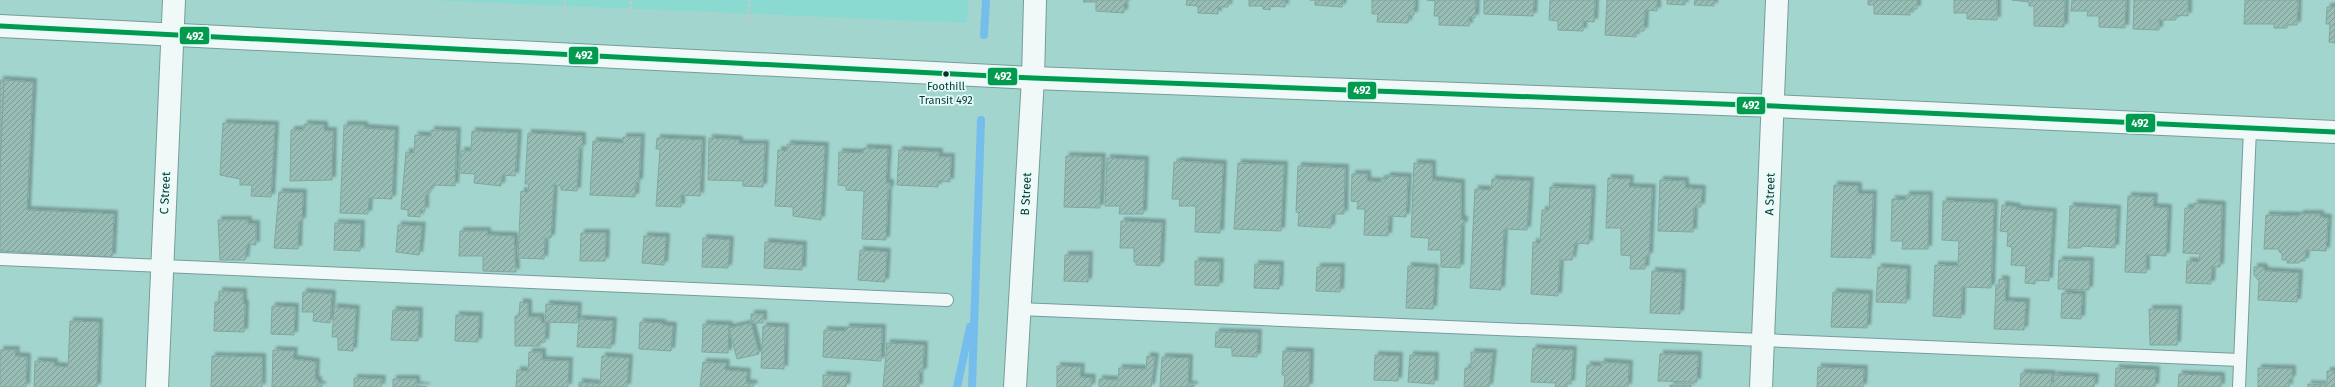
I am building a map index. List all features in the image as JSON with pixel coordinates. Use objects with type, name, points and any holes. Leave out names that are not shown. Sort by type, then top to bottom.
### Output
[{"type":"main road","name":"C Street","points":[[157,387],[174,0]]},
{"type":"main road","name":"B Street","points":[[1015,387],[1033,78],[1035,0]]},
{"type":"main road","name":"A Street","points":[[1761,387],[1774,106],[1777,0]]},
{"type":"main road","points":[[0,26],[173,36],[1033,78],[1774,106],[2335,132]]},
{"type":"lane","points":[[2239,387],[2250,129]]},
{"type":"lane","points":[[0,259],[947,300]]},
{"type":"lane","points":[[1019,309],[2240,360]]},
{"type":"path","points":[[564,12],[565,0]]},
{"type":"path","points":[[630,14],[631,0]]},
{"type":"path","points":[[749,22],[750,0]]},
{"type":"shaded area","points":[[427,0],[968,0],[967,23]]},
{"type":"building","points":[[1084,0],[1127,0],[1127,3],[1124,3],[1124,13],[1096,11],[1096,2],[1083,2]]},
{"type":"building","points":[[1187,0],[1229,0],[1228,7],[1218,7],[1218,14],[1198,13],[1198,6],[1186,5]]},
{"type":"building","points":[[1249,0],[1285,0],[1285,7],[1270,6],[1270,10],[1263,9],[1263,6],[1249,6]]},
{"type":"building","points":[[1315,0],[1343,0],[1342,7],[1315,5]]},
{"type":"building","points":[[1372,0],[1415,0],[1414,15],[1409,15],[1408,23],[1377,22],[1378,14],[1372,14]]},
{"type":"building","points":[[1427,0],[1476,0],[1475,18],[1469,17],[1469,26],[1439,25],[1439,16],[1434,16],[1435,1]]},
{"type":"building","points":[[1484,0],[1534,0],[1533,16],[1484,14]]},
{"type":"building","points":[[1550,0],[1595,0],[1594,22],[1583,21],[1583,31],[1558,30],[1558,21],[1549,20]]},
{"type":"building","points":[[1607,0],[1657,0],[1657,11],[1645,10],[1644,31],[1636,31],[1636,37],[1605,35]]},
{"type":"building","points":[[1667,0],[1685,0],[1685,5],[1667,4]]},
{"type":"building","points":[[1695,0],[1714,0],[1714,6],[1694,5]]},
{"type":"building","points":[[1868,0],[1917,0],[1917,9],[1910,9],[1910,15],[1874,14],[1874,5],[1868,5]]},
{"type":"building","points":[[1954,0],[1997,0],[1997,20],[1967,19],[1967,13],[1954,13]]},
{"type":"building","points":[[2012,0],[2065,0],[2064,27],[2034,26],[2034,6],[2029,6],[2029,2]]},
{"type":"building","points":[[2072,0],[2126,0],[2125,28],[2099,27],[2099,16],[2087,16],[2088,11],[2071,11]]},
{"type":"building","points":[[2134,0],[2188,0],[2188,16],[2176,15],[2176,20],[2159,20],[2159,30],[2133,29]]},
{"type":"building","points":[[2245,0],[2298,0],[2297,25],[2287,25],[2287,28],[2274,28],[2274,24],[2244,24]]},
{"type":"building","points":[[2327,7],[2335,7],[2335,43],[2329,42],[2330,24],[2326,24]]},
{"type":"building","points":[[0,80],[4,80],[0,172]]},
{"type":"building","points":[[4,80],[33,82],[27,210],[114,214],[112,257],[0,251],[0,174]]},
{"type":"building","points":[[223,123],[275,125],[271,197],[251,196],[252,185],[240,185],[240,179],[220,175]]},
{"type":"building","points":[[304,124],[324,125],[324,131],[333,131],[332,180],[290,181],[291,130],[304,130]]},
{"type":"building","points":[[344,125],[364,125],[364,128],[395,130],[392,199],[369,198],[368,214],[340,213]]},
{"type":"building","points":[[431,130],[457,131],[455,186],[434,185],[425,197],[425,211],[420,210],[420,217],[408,216],[408,210],[401,209],[406,152],[414,153],[415,135],[431,136]]},
{"type":"building","points":[[472,131],[518,133],[515,176],[502,175],[501,186],[474,183],[475,174],[459,173],[461,151],[471,151]]},
{"type":"building","points":[[528,133],[582,136],[582,148],[579,148],[577,191],[561,190],[561,186],[554,185],[551,238],[545,238],[544,259],[518,258],[521,191],[528,192],[529,184],[525,184]]},
{"type":"building","points":[[623,137],[641,137],[639,182],[636,182],[635,197],[590,195],[593,141],[623,143]]},
{"type":"building","points":[[657,138],[702,140],[700,196],[681,195],[681,207],[656,206],[660,149],[656,149]]},
{"type":"building","points":[[709,138],[739,140],[739,144],[765,144],[763,187],[743,186],[743,181],[708,180]]},
{"type":"building","points":[[787,144],[825,146],[821,220],[793,216],[793,207],[775,206],[778,150],[787,151]]},
{"type":"building","points":[[864,148],[888,149],[886,183],[890,183],[890,189],[888,189],[886,240],[862,239],[864,191],[846,190],[846,186],[838,185],[839,152],[863,153]]},
{"type":"building","points":[[899,150],[939,152],[939,157],[951,157],[950,182],[938,181],[938,187],[897,185]]},
{"type":"building","points":[[1066,156],[1102,157],[1100,208],[1064,207]]},
{"type":"building","points":[[1107,158],[1145,160],[1143,214],[1119,214],[1120,206],[1105,206]]},
{"type":"building","points":[[1178,161],[1223,164],[1220,233],[1195,232],[1196,206],[1179,206],[1180,199],[1172,199],[1174,162],[1177,163]]},
{"type":"building","points":[[1238,163],[1284,165],[1281,231],[1234,229]]},
{"type":"building","points":[[1414,163],[1432,164],[1432,180],[1461,183],[1461,219],[1464,220],[1464,225],[1461,225],[1460,268],[1441,267],[1441,250],[1428,250],[1429,238],[1411,237]]},
{"type":"building","points":[[1298,166],[1345,168],[1344,214],[1332,214],[1331,228],[1298,226],[1299,213],[1296,212]]},
{"type":"building","points":[[1352,174],[1367,174],[1367,181],[1381,182],[1381,179],[1387,179],[1387,176],[1408,177],[1406,217],[1389,216],[1388,236],[1364,235],[1365,209],[1357,209],[1358,202],[1351,201]]},
{"type":"building","points":[[1608,178],[1630,179],[1629,187],[1652,188],[1649,256],[1646,256],[1645,269],[1630,269],[1631,256],[1621,255],[1621,228],[1606,228]]},
{"type":"building","points":[[1492,179],[1530,181],[1527,230],[1504,229],[1501,290],[1470,288],[1475,189],[1491,190]]},
{"type":"building","points":[[1660,180],[1685,181],[1685,188],[1702,189],[1701,207],[1694,207],[1693,232],[1658,231]]},
{"type":"building","points":[[1834,185],[1858,186],[1858,194],[1873,194],[1871,258],[1831,257]]},
{"type":"building","points":[[1550,187],[1592,189],[1589,244],[1575,243],[1572,260],[1560,260],[1558,296],[1531,294],[1533,242],[1540,243],[1542,210],[1549,210]]},
{"type":"building","points":[[279,192],[303,193],[302,221],[299,221],[298,249],[274,248]]},
{"type":"building","points":[[1906,195],[1929,195],[1928,249],[1902,249],[1903,241],[1891,241],[1892,199],[1906,200]]},
{"type":"building","points":[[2128,196],[2154,197],[2153,207],[2168,208],[2166,256],[2146,255],[2146,273],[2125,272]]},
{"type":"building","points":[[1943,201],[1994,203],[1991,288],[1962,287],[1961,318],[1933,316],[1935,265],[1958,266],[1959,241],[1942,240]]},
{"type":"building","points":[[2194,203],[2222,205],[2220,267],[2212,267],[2211,284],[2186,283],[2187,261],[2199,262],[2200,254],[2183,253],[2185,208],[2194,208]]},
{"type":"building","points":[[2002,205],[2017,207],[2016,209],[2053,212],[2049,281],[2035,280],[2035,284],[2025,283],[2026,266],[2011,265],[2012,247],[2007,246],[2008,232],[2000,231]]},
{"type":"building","points":[[2070,206],[2117,209],[2115,248],[2081,246],[2081,248],[2068,248]]},
{"type":"building","points":[[2300,214],[2320,214],[2320,217],[2328,218],[2326,251],[2306,250],[2305,261],[2300,261],[2299,263],[2287,263],[2287,260],[2282,260],[2282,253],[2279,252],[2279,249],[2264,249],[2266,215],[2300,216]]},
{"type":"building","points":[[218,220],[248,220],[248,224],[256,224],[256,245],[247,244],[245,260],[220,260]]},
{"type":"building","points":[[1121,221],[1162,223],[1160,266],[1136,265],[1136,262],[1134,262],[1134,248],[1120,248]]},
{"type":"building","points":[[335,223],[361,224],[360,251],[334,250]]},
{"type":"building","points":[[398,225],[422,226],[419,255],[396,252]]},
{"type":"building","points":[[460,231],[487,231],[487,235],[514,236],[516,272],[483,271],[483,256],[459,256]]},
{"type":"building","points":[[581,233],[606,233],[605,261],[580,261]]},
{"type":"building","points":[[644,236],[666,237],[664,265],[642,263]]},
{"type":"building","points":[[703,238],[730,240],[728,268],[702,267]]},
{"type":"building","points":[[765,242],[803,245],[802,270],[764,268]]},
{"type":"building","points":[[860,250],[887,252],[885,282],[858,280]]},
{"type":"building","points":[[1065,255],[1089,255],[1088,282],[1064,281]]},
{"type":"building","points":[[2059,260],[2090,261],[2089,290],[2058,289]]},
{"type":"building","points":[[1195,261],[1220,262],[1219,286],[1195,285]]},
{"type":"building","points":[[1255,264],[1280,265],[1279,289],[1254,288]]},
{"type":"building","points":[[1408,266],[1435,268],[1433,309],[1406,308]]},
{"type":"building","points":[[1317,267],[1341,267],[1340,292],[1316,291]]},
{"type":"building","points":[[1878,267],[1907,269],[1906,303],[1876,302]]},
{"type":"building","points":[[2254,267],[2263,267],[2265,271],[2299,273],[2297,302],[2258,300],[2259,281],[2254,275]]},
{"type":"building","points":[[1652,271],[1682,273],[1680,314],[1650,313]]},
{"type":"building","points":[[1999,279],[2006,280],[2005,301],[2026,302],[2024,330],[1994,329],[1996,285],[1999,285]]},
{"type":"building","points":[[219,291],[243,292],[243,303],[245,304],[244,332],[214,331],[215,302],[219,303]]},
{"type":"building","points":[[303,292],[332,294],[330,323],[313,321],[314,312],[302,312]]},
{"type":"building","points":[[1833,292],[1869,294],[1867,328],[1831,327]]},
{"type":"building","points":[[2062,293],[2082,294],[2081,319],[2061,318]]},
{"type":"building","points":[[520,302],[528,303],[528,317],[541,317],[541,323],[546,323],[545,342],[540,342],[540,346],[515,346],[515,316],[519,316]]},
{"type":"building","points":[[546,304],[578,306],[577,323],[545,322]]},
{"type":"building","points":[[272,306],[295,307],[294,335],[271,334]]},
{"type":"building","points":[[334,307],[356,309],[353,351],[338,350],[338,337],[332,337]]},
{"type":"building","points":[[2149,309],[2178,309],[2177,345],[2150,345]]},
{"type":"building","points":[[393,310],[419,311],[418,341],[391,340]]},
{"type":"building","points":[[751,314],[763,314],[763,323],[751,323]]},
{"type":"building","points":[[456,315],[479,316],[478,342],[455,341]]},
{"type":"building","points":[[579,319],[613,321],[611,348],[577,347]]},
{"type":"building","points":[[70,321],[99,322],[97,387],[34,387],[35,361],[54,362],[54,366],[68,367]]},
{"type":"building","points":[[640,322],[662,323],[662,325],[673,326],[671,351],[639,349]]},
{"type":"building","points":[[751,323],[759,354],[737,359],[729,328]]},
{"type":"building","points":[[703,324],[729,325],[728,353],[702,352]]},
{"type":"building","points":[[763,326],[785,327],[784,369],[761,368]]},
{"type":"building","points":[[846,327],[882,328],[881,361],[823,357],[824,330],[846,331]]},
{"type":"building","points":[[1216,332],[1258,333],[1257,357],[1232,356],[1232,348],[1215,347]]},
{"type":"building","points":[[887,343],[924,345],[923,372],[919,372],[919,387],[883,387]]},
{"type":"building","points":[[1533,348],[1573,350],[1571,384],[1567,383],[1567,387],[1555,387],[1556,383],[1531,382]]},
{"type":"building","points":[[0,350],[16,350],[15,356],[27,357],[26,387],[0,387]]},
{"type":"building","points":[[273,350],[294,351],[293,359],[316,362],[315,380],[318,380],[318,385],[322,385],[322,387],[272,387]]},
{"type":"building","points":[[1283,351],[1310,352],[1309,387],[1284,387],[1285,375],[1282,375]]},
{"type":"building","points":[[529,352],[542,352],[542,360],[569,361],[568,387],[516,387],[517,370],[528,371]]},
{"type":"building","points":[[1471,352],[1493,353],[1489,387],[1464,387],[1465,368],[1471,368]]},
{"type":"building","points":[[1660,354],[1698,355],[1697,382],[1658,381]]},
{"type":"building","points":[[1375,355],[1399,356],[1398,381],[1374,380]]},
{"type":"building","points":[[1410,355],[1435,356],[1434,384],[1408,382]]},
{"type":"building","points":[[212,356],[262,357],[262,387],[211,387]]},
{"type":"building","points":[[602,356],[629,358],[627,387],[579,387],[579,382],[600,384]]},
{"type":"building","points":[[1147,356],[1155,357],[1151,387],[1099,387],[1099,379],[1118,380],[1119,368],[1146,369]]},
{"type":"building","points":[[1162,357],[1189,358],[1188,385],[1194,385],[1194,387],[1160,387]]},
{"type":"building","points":[[703,362],[726,363],[725,370],[747,372],[746,383],[754,384],[753,387],[700,387]]},
{"type":"building","points":[[1601,362],[1629,364],[1628,387],[1586,387],[1587,365],[1601,366]]},
{"type":"building","points":[[1057,366],[1081,367],[1080,377],[1092,378],[1091,387],[1057,387]]},
{"type":"building","points":[[1818,367],[1864,369],[1863,387],[1817,387]]},
{"type":"building","points":[[2116,368],[2156,370],[2155,387],[2115,387]]},
{"type":"building","points":[[2258,368],[2292,369],[2292,379],[2289,379],[2289,387],[2258,387]]},
{"type":"building","points":[[2327,371],[2335,371],[2335,387],[2308,387],[2308,384],[2327,385]]},
{"type":"building","points":[[2021,373],[2052,374],[2051,387],[2020,387]]},
{"type":"building","points":[[2179,374],[2221,376],[2221,387],[2178,387]]},
{"type":"building","points":[[823,375],[847,376],[846,387],[823,387]]},
{"type":"building","points":[[2054,375],[2095,377],[2094,387],[2053,387]]},
{"type":"building","points":[[354,378],[382,379],[381,387],[354,387]]},
{"type":"building","points":[[393,379],[416,379],[416,385],[427,387],[393,387]]},
{"type":"building","points":[[1670,385],[1691,385],[1691,387],[1670,387]]},
{"type":"waterway","points":[[984,35],[986,0]]},
{"type":"waterway","points":[[972,387],[981,120]]},
{"type":"waterway","points":[[957,387],[970,327]]},
{"type":"transit line","name":"492","points":[[0,26],[1033,78],[1774,106],[2335,132]]},
{"type":"place","name":"Foothill Transit 492","points":[[946,74]]}]
